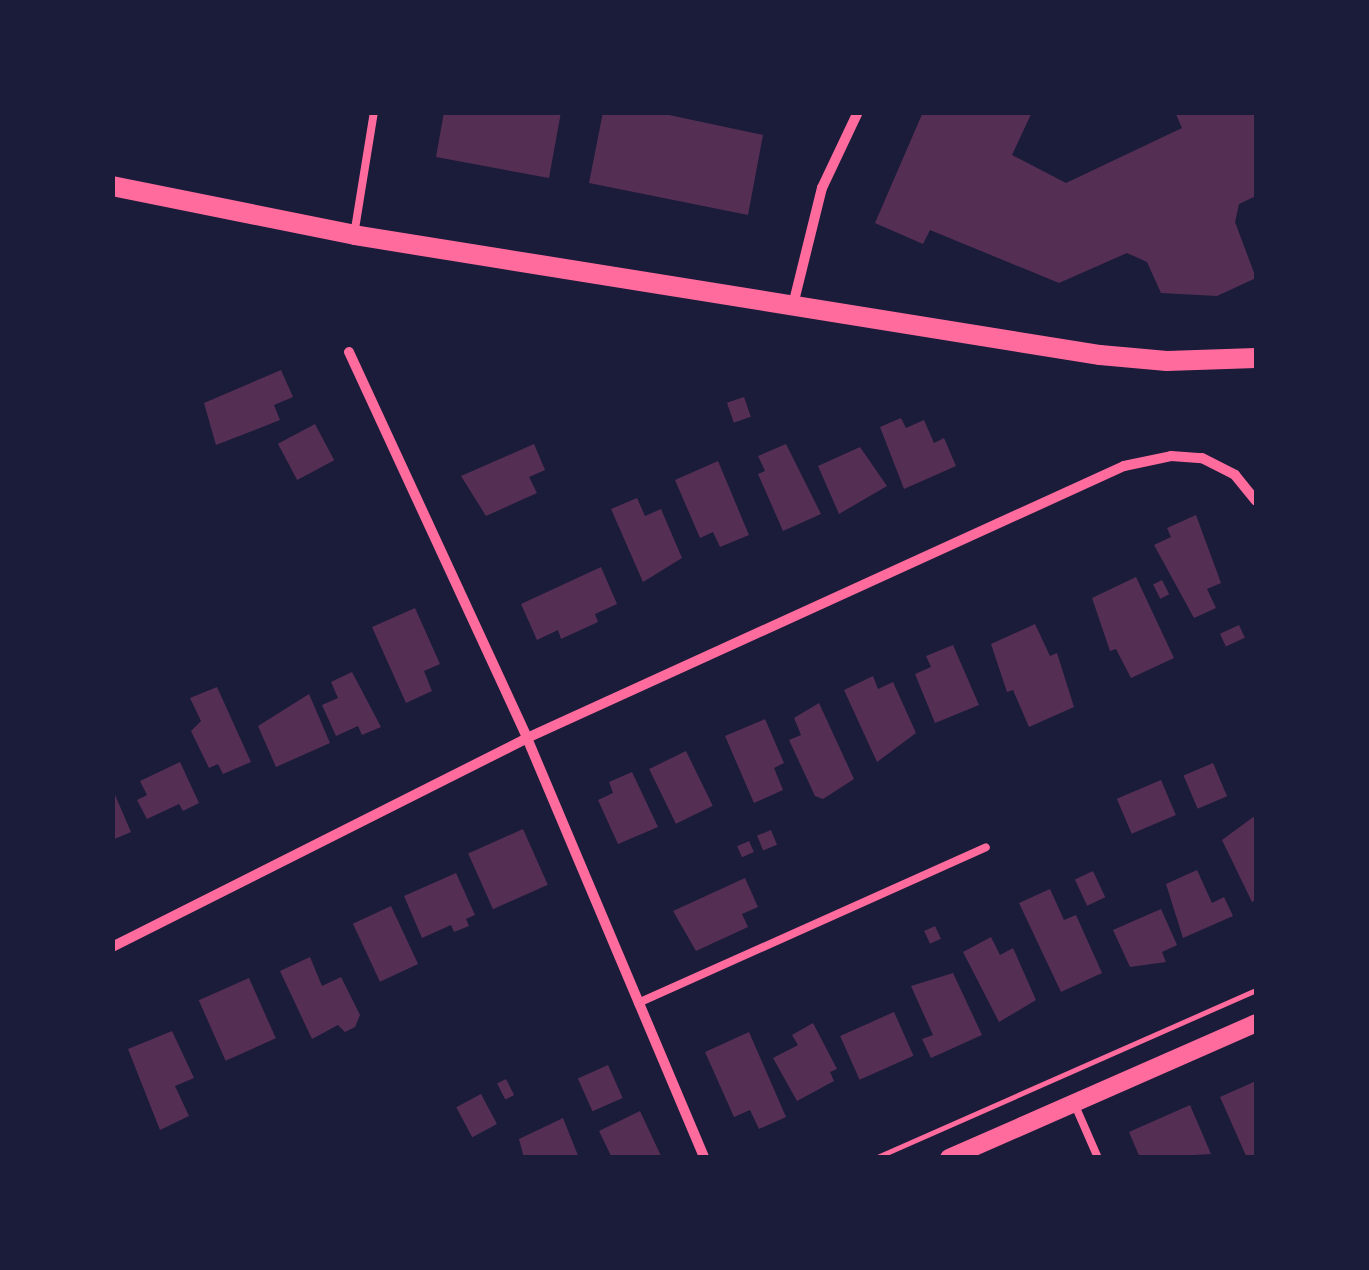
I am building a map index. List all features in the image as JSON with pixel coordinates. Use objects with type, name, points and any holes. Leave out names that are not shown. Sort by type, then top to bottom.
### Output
[{"type":"main road","points":[[112,186],[354,235],[1100,355],[1256,356]]},
{"type":"street","points":[[792,308],[822,188],[858,112]]},
{"type":"street","points":[[350,352],[526,738],[704,1158]]},
{"type":"street","points":[[112,947],[526,738],[1124,466],[1171,456],[1202,458],[1235,475],[1256,500]]},
{"type":"street","points":[[949,1158],[1256,1023]]},
{"type":"lane","points":[[354,235],[374,112]]},
{"type":"lane","points":[[638,1002],[986,847]]},
{"type":"lane","points":[[1074,1103],[1098,1158]]},
{"type":"path","points":[[876,1158],[1256,990]]},
{"type":"building","points":[[444,112],[561,112],[549,178],[436,157]]},
{"type":"building","points":[[603,112],[655,112],[763,135],[748,215],[589,183]]},
{"type":"building","points":[[923,112],[1032,112],[1012,155],[1066,183],[1182,128],[1175,112],[1256,112],[1256,196],[1239,204],[1235,222],[1256,278],[1217,296],[1161,293],[1147,262],[1127,253],[1059,283],[930,230],[923,244],[875,223]]},
{"type":"building","points":[[281,370],[293,397],[274,405],[280,420],[216,445],[204,403]]},
{"type":"building","points":[[744,397],[751,417],[734,423],[727,403]]},
{"type":"building","points":[[901,418],[906,428],[924,420],[934,443],[944,438],[956,466],[904,489],[880,427]]},
{"type":"building","points":[[315,424],[334,460],[297,480],[278,444]]},
{"type":"building","points":[[534,444],[545,470],[529,477],[537,493],[486,516],[461,476]]},
{"type":"building","points":[[786,444],[821,514],[783,531],[758,474],[765,471],[758,456]]},
{"type":"building","points":[[860,447],[887,486],[839,514],[818,466]]},
{"type":"building","points":[[718,461],[749,535],[720,547],[713,532],[700,538],[675,480]]},
{"type":"building","points":[[637,498],[645,516],[661,509],[682,558],[643,582],[611,509]]},
{"type":"building","points":[[1196,515],[1221,583],[1207,589],[1216,608],[1194,618],[1154,545],[1171,537],[1167,528]]},
{"type":"building","points":[[601,567],[617,604],[595,614],[598,622],[561,639],[558,630],[537,640],[521,604]]},
{"type":"building","points":[[1136,577],[1174,658],[1131,678],[1116,649],[1110,651],[1092,598]]},
{"type":"building","points":[[1162,580],[1169,594],[1160,599],[1153,585]]},
{"type":"building","points":[[415,608],[440,664],[424,671],[432,691],[406,703],[372,627]]},
{"type":"building","points":[[1035,624],[1050,656],[1057,653],[1074,707],[1029,727],[1013,690],[1007,692],[991,644]]},
{"type":"building","points":[[1239,625],[1245,638],[1226,647],[1220,634]]},
{"type":"building","points":[[953,645],[979,705],[935,723],[915,674],[931,667],[926,656]]},
{"type":"building","points":[[352,672],[381,727],[362,735],[358,726],[336,736],[322,705],[338,698],[331,682]]},
{"type":"building","points":[[873,676],[878,689],[893,682],[916,733],[877,762],[844,690]]},
{"type":"building","points":[[217,687],[251,762],[223,774],[218,764],[209,768],[191,731],[201,721],[190,698]]},
{"type":"building","points":[[309,694],[330,743],[276,767],[258,726]]},
{"type":"building","points":[[819,703],[854,779],[823,799],[815,796],[789,740],[801,735],[794,718]]},
{"type":"building","points":[[765,719],[784,763],[774,768],[783,790],[754,803],[725,736]]},
{"type":"building","points":[[686,751],[713,806],[676,824],[649,769]]},
{"type":"building","points":[[180,762],[199,803],[183,811],[179,804],[147,819],[137,800],[147,795],[140,781]]},
{"type":"building","points":[[1213,763],[1227,796],[1198,809],[1184,776]]},
{"type":"building","points":[[632,772],[658,827],[618,844],[598,800],[613,793],[609,782]]},
{"type":"building","points":[[1161,780],[1176,815],[1132,834],[1117,799]]},
{"type":"building","points":[[112,788],[131,832],[112,840]]},
{"type":"building","points":[[1256,815],[1256,900],[1252,902],[1222,840]]},
{"type":"building","points":[[523,829],[548,885],[493,909],[468,853]]},
{"type":"building","points":[[771,830],[777,845],[763,850],[757,836]]},
{"type":"building","points":[[749,841],[754,852],[742,857],[737,846]]},
{"type":"building","points":[[1197,870],[1212,903],[1224,897],[1233,916],[1183,938],[1166,884]]},
{"type":"building","points":[[1093,871],[1105,897],[1087,906],[1075,879]]},
{"type":"building","points":[[456,873],[475,915],[466,919],[469,926],[454,932],[451,925],[422,938],[404,896]]},
{"type":"building","points":[[745,878],[758,907],[742,914],[748,927],[696,951],[673,911]]},
{"type":"building","points":[[1050,889],[1064,920],[1076,915],[1102,973],[1061,992],[1019,903]]},
{"type":"building","points":[[391,906],[418,964],[380,982],[353,924]]},
{"type":"building","points":[[1161,909],[1177,945],[1162,952],[1166,962],[1130,967],[1113,930]]},
{"type":"building","points":[[935,926],[941,939],[930,944],[924,931]]},
{"type":"building","points":[[991,937],[1000,955],[1013,948],[1036,1000],[999,1022],[963,952]]},
{"type":"building","points":[[310,957],[322,986],[341,977],[360,1015],[355,1027],[345,1032],[338,1025],[312,1039],[280,971]]},
{"type":"building","points":[[953,973],[982,1035],[931,1058],[922,1039],[933,1035],[911,986]]},
{"type":"building","points":[[249,978],[276,1038],[226,1061],[199,1000]]},
{"type":"building","points":[[894,1012],[914,1056],[860,1080],[840,1036]]},
{"type":"building","points":[[813,1023],[837,1069],[830,1072],[834,1081],[797,1101],[773,1058],[798,1045],[792,1035]]},
{"type":"building","points":[[172,1031],[194,1078],[175,1086],[189,1116],[160,1130],[128,1049]]},
{"type":"building","points":[[749,1032],[786,1117],[759,1129],[750,1110],[734,1117],[705,1052]]},
{"type":"building","points":[[608,1065],[623,1098],[592,1111],[578,1078]]},
{"type":"building","points":[[506,1079],[514,1095],[505,1100],[497,1084]]},
{"type":"building","points":[[1256,1081],[1256,1158],[1247,1158],[1220,1097]]},
{"type":"building","points":[[481,1094],[497,1124],[472,1137],[456,1107]]},
{"type":"building","points":[[1190,1105],[1211,1154],[1140,1158],[1129,1132]]},
{"type":"building","points":[[640,1111],[662,1158],[612,1158],[599,1131]]},
{"type":"building","points":[[563,1118],[579,1158],[524,1158],[519,1139]]}]
